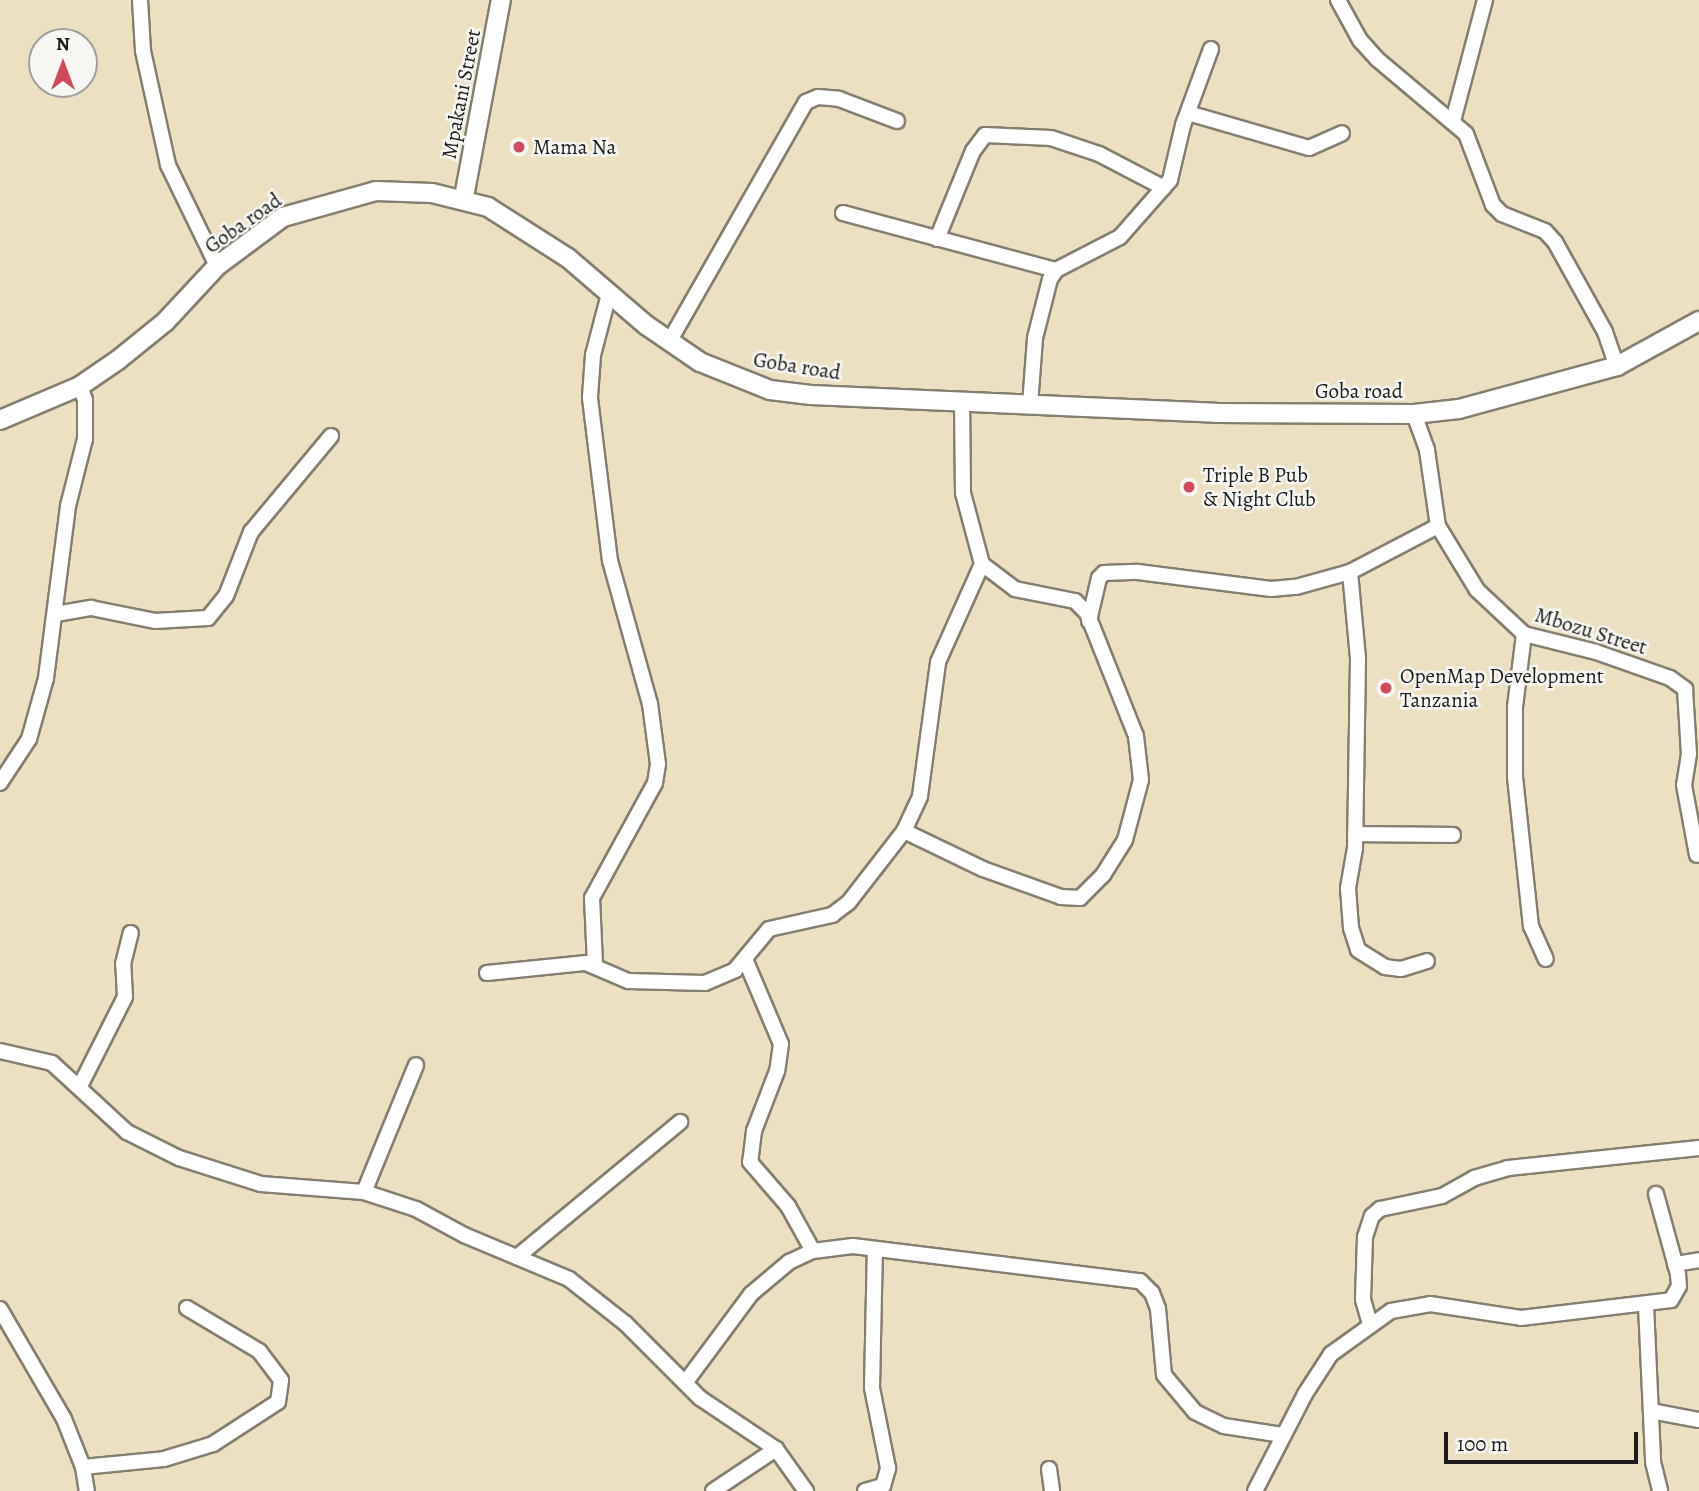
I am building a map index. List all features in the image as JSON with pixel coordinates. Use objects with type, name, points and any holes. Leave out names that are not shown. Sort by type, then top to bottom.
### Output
[{"type":"street","points":[[140,0],[143,51],[164,152],[217,265]]},
{"type":"street","name":"Mpakani Street","points":[[464,197],[501,0]]},
{"type":"street","points":[[1338,0],[1360,40],[1377,59],[1466,134],[1493,205],[1502,214],[1545,231],[1555,242],[1605,331],[1617,366]]},
{"type":"street","points":[[1453,121],[1485,0]]},
{"type":"street","points":[[1030,405],[1035,338],[1042,300],[1056,270],[1120,237],[1164,188],[1176,168],[1188,113],[1211,49]]},
{"type":"street","points":[[669,342],[806,102],[818,97],[839,99],[897,121]]},
{"type":"street","points":[[1188,113],[1309,148],[1320,147],[1342,133]]},
{"type":"street","points":[[937,239],[973,151],[985,135],[1062,141],[1164,188]]},
{"type":"street","name":"Goba road","points":[[0,419],[80,386],[165,322],[217,265],[283,217],[330,200],[376,191],[464,197],[521,225],[669,342],[731,378],[770,390],[962,403],[1414,414],[1459,409],[1617,366],[1699,321]]},
{"type":"street","points":[[843,213],[1056,270]]},
{"type":"street","points":[[595,964],[592,898],[654,783],[658,764],[650,704],[610,561],[590,397],[593,355],[609,294]]},
{"type":"street","points":[[0,783],[29,739],[38,715],[56,614],[68,506],[85,439],[85,400],[80,386]]},
{"type":"street","points":[[904,831],[983,869],[1061,898],[1087,894],[1125,841],[1141,780],[1136,737],[1089,621],[1075,601],[1015,589],[982,564],[963,493],[962,403]]},
{"type":"street","name":"Mbozu Street","points":[[1414,414],[1427,450],[1438,526],[1464,575],[1524,634],[1596,652],[1670,678],[1685,689],[1689,754],[1684,785],[1698,855]]},
{"type":"street","points":[[56,614],[91,608],[155,621],[208,618],[226,596],[251,532],[331,436]]},
{"type":"street","points":[[1089,621],[1099,578],[1104,573],[1138,572],[1271,589],[1350,572],[1438,526]]},
{"type":"street","points":[[486,973],[595,964],[628,981],[679,985],[724,979],[745,960],[769,929],[832,915],[849,902],[904,831],[920,796],[938,662],[982,564]]},
{"type":"street","points":[[1350,572],[1358,659],[1354,834],[1348,888],[1351,928],[1358,950],[1385,967],[1401,969],[1427,961]]},
{"type":"street","points":[[1524,634],[1515,707],[1515,777],[1531,926],[1546,959]]},
{"type":"street","points":[[1354,834],[1453,835]]},
{"type":"street","points":[[80,1086],[125,997],[123,964],[131,933]]},
{"type":"street","points":[[745,960],[781,1044],[777,1071],[754,1131],[750,1163],[788,1206],[813,1251]]},
{"type":"street","points":[[0,1051],[39,1056],[80,1086],[127,1132],[179,1158],[261,1184],[364,1192],[416,1209],[464,1235],[569,1279],[625,1323],[700,1398],[776,1449],[806,1491]]},
{"type":"street","points":[[364,1192],[416,1065]]},
{"type":"street","points":[[517,1256],[680,1122]]},
{"type":"street","points":[[1370,1324],[1363,1300],[1365,1237],[1372,1216],[1380,1209],[1442,1196],[1474,1178],[1508,1168],[1636,1152],[1697,1150]]},
{"type":"street","points":[[1255,1491],[1282,1435],[1331,1354],[1370,1324],[1413,1305],[1521,1318],[1671,1300],[1676,1294],[1675,1264],[1656,1194]]},
{"type":"street","points":[[685,1383],[751,1294],[789,1262],[813,1251],[853,1246],[1140,1281],[1152,1293],[1158,1309],[1164,1375],[1195,1412],[1224,1426],[1282,1435]]},
{"type":"street","points":[[865,1491],[883,1486],[888,1468],[872,1388],[875,1250]]},
{"type":"street","points":[[1675,1264],[1699,1260]]},
{"type":"street","points":[[1646,1305],[1653,1462],[1660,1491]]},
{"type":"street","points":[[83,1467],[164,1459],[213,1444],[278,1402],[281,1380],[258,1351],[187,1308]]},
{"type":"street","points":[[0,1310],[52,1396],[83,1467],[87,1491]]},
{"type":"street","points":[[1651,1411],[1699,1420]]},
{"type":"street","points":[[713,1491],[776,1449]]},
{"type":"street","points":[[1049,1469],[1052,1491]]},
{"type":"place","name":"Mama Na","points":[[519,147]]},
{"type":"place","name":"Triple B Pub & Night Club","points":[[1189,487]]},
{"type":"place","name":"OpenMap Development Tanzania","points":[[1386,688]]}]
